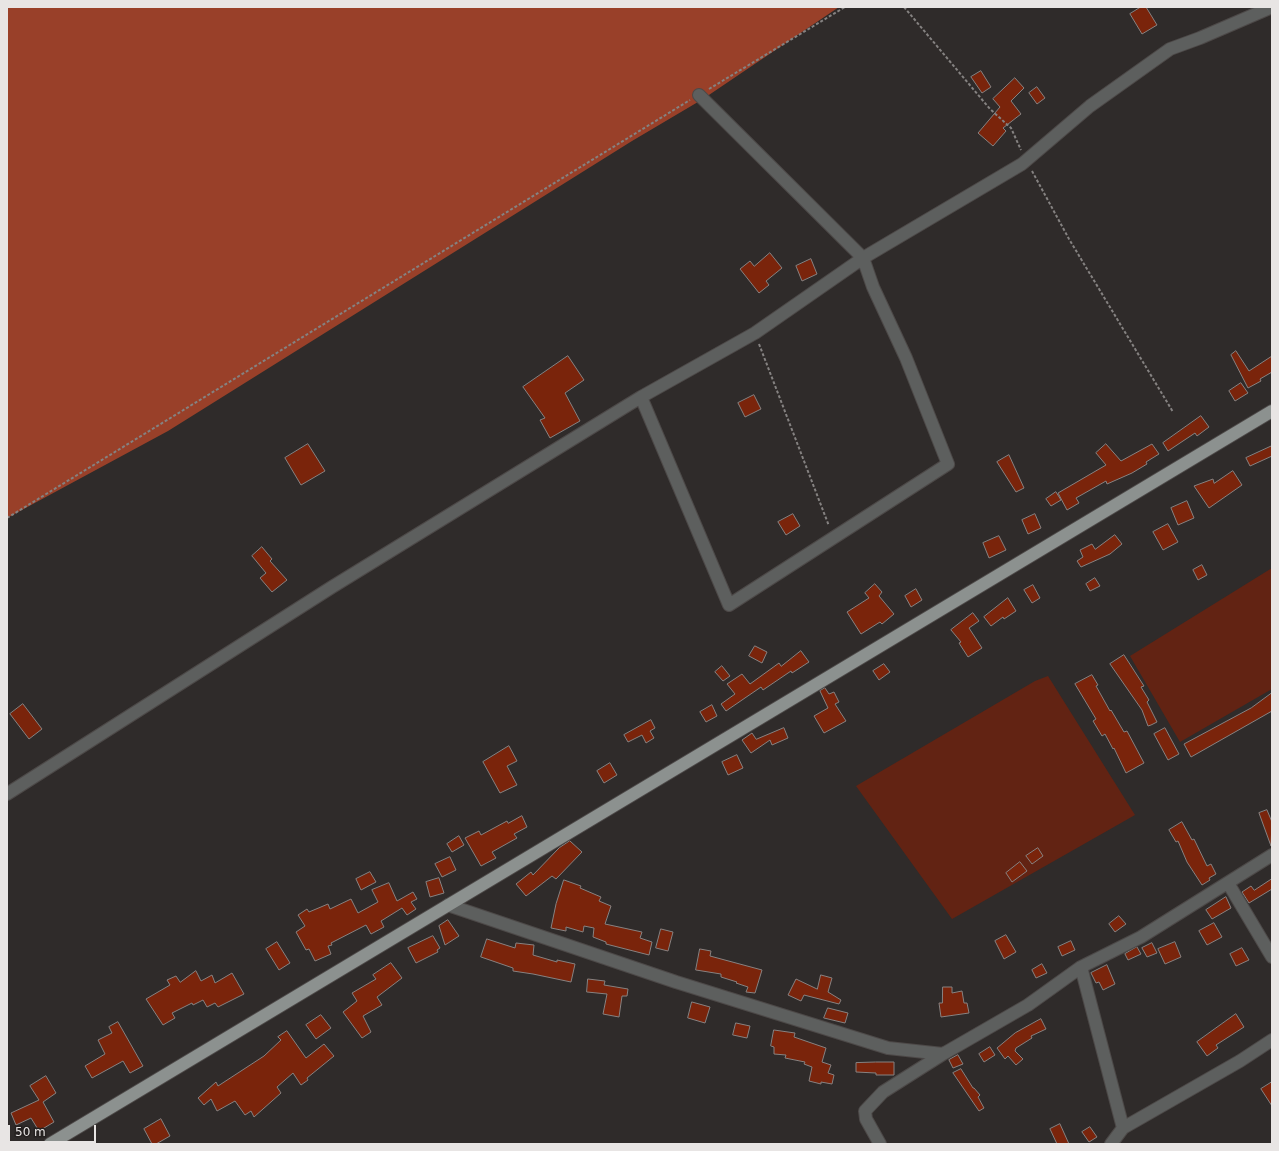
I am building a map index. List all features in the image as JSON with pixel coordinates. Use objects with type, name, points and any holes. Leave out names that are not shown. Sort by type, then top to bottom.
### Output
[{"type":"main road","points":[[50,1144],[1272,411]]},
{"type":"street","points":[[7,794],[332,587],[641,397],[754,333],[863,258],[1026,160],[1090,106],[1170,49],[1200,38],[1272,7]]},
{"type":"street","points":[[641,397],[729,605],[834,539],[948,464],[906,358],[873,287],[863,258],[699,95]]},
{"type":"street","points":[[880,1144],[866,1119],[865,1111],[883,1092],[943,1054],[1028,1005],[1081,967],[1141,937],[1272,855]]},
{"type":"street","points":[[1228,883],[1272,957]]},
{"type":"street","points":[[448,905],[676,982],[873,1044],[888,1048],[943,1054]]},
{"type":"street","points":[[1081,967],[1123,1128]]},
{"type":"street","points":[[1111,1144],[1123,1128],[1240,1061],[1272,1040]]},
{"type":"path","points":[[7,518],[845,7]]},
{"type":"path","points":[[904,7],[990,109],[1011,128],[1026,160],[1069,239],[1174,412]]},
{"type":"path","points":[[754,333],[834,539]]},
{"type":"shaded area","points":[[7,7],[839,7],[703,99],[632,141],[168,431],[7,518]]},
{"type":"shaded area","points":[[1272,568],[1272,689],[1180,742],[1130,656]]},
{"type":"shaded area","points":[[1048,676],[1135,815],[952,919],[856,786],[1035,681]]},
{"type":"building","points":[[1141,7],[1146,7],[1157,25],[1142,34],[1130,14]]},
{"type":"building","points":[[981,71],[991,87],[982,93],[971,77]]},
{"type":"building","points":[[1015,78],[1024,88],[1011,101],[1021,114],[1003,128],[1006,131],[993,146],[978,133],[1000,107],[993,99]]},
{"type":"building","points":[[1037,87],[1045,98],[1037,104],[1029,93]]},
{"type":"building","points":[[770,253],[782,268],[766,281],[769,285],[759,293],[740,269],[750,261],[754,266]]},
{"type":"building","points":[[811,259],[817,274],[802,281],[796,266]]},
{"type":"building","points":[[1236,351],[1249,371],[1272,356],[1272,372],[1260,379],[1261,381],[1248,388],[1231,355]]},
{"type":"building","points":[[568,356],[584,380],[565,393],[580,421],[550,438],[540,420],[545,418],[523,387]]},
{"type":"building","points":[[1241,383],[1248,393],[1235,401],[1229,391]]},
{"type":"building","points":[[754,395],[761,409],[745,417],[738,403]]},
{"type":"building","points":[[1201,416],[1209,427],[1197,436],[1195,433],[1168,451],[1163,443]]},
{"type":"building","points":[[308,444],[325,471],[301,485],[285,458]]},
{"type":"building","points":[[1106,444],[1121,461],[1152,444],[1159,454],[1146,462],[1147,464],[1132,473],[1107,484],[1106,481],[1076,498],[1079,503],[1067,510],[1058,493],[1106,465],[1096,453]]},
{"type":"building","points":[[1272,446],[1272,456],[1250,466],[1246,458]]},
{"type":"building","points":[[1009,455],[1024,488],[1016,492],[997,462]]},
{"type":"building","points":[[1233,471],[1242,485],[1209,508],[1194,486],[1213,479],[1214,483]]},
{"type":"building","points":[[1056,492],[1061,500],[1051,506],[1046,499]]},
{"type":"building","points":[[1187,501],[1194,518],[1178,525],[1171,508]]},
{"type":"building","points":[[793,514],[800,526],[786,535],[778,522]]},
{"type":"building","points":[[1035,514],[1041,528],[1028,534],[1022,520]]},
{"type":"building","points":[[1168,524],[1178,542],[1163,550],[1153,532]]},
{"type":"building","points":[[1115,535],[1122,544],[1110,554],[1081,567],[1077,561],[1083,557],[1080,550],[1092,544],[1095,549]]},
{"type":"building","points":[[999,536],[1006,550],[989,558],[983,543]]},
{"type":"building","points":[[262,547],[272,559],[270,561],[287,580],[272,592],[260,578],[266,573],[252,556]]},
{"type":"building","points":[[1202,565],[1207,575],[1198,580],[1193,570]]},
{"type":"building","points":[[1095,578],[1100,586],[1090,591],[1086,584]]},
{"type":"building","points":[[875,584],[882,592],[879,596],[894,614],[882,624],[880,622],[861,634],[847,612],[869,598],[865,593]]},
{"type":"building","points":[[1033,585],[1040,598],[1032,603],[1024,590]]},
{"type":"building","points":[[916,589],[922,600],[911,607],[905,596]]},
{"type":"building","points":[[1008,598],[1016,611],[1004,619],[1003,617],[991,626],[984,617]]},
{"type":"building","points":[[973,613],[979,621],[969,628],[982,648],[968,657],[959,643],[961,642],[951,630]]},
{"type":"building","points":[[755,646],[767,652],[762,663],[749,656]]},
{"type":"building","points":[[801,651],[809,662],[792,673],[791,671],[763,690],[761,687],[726,711],[721,704],[735,694],[727,684],[742,674],[750,684],[779,663],[781,666]]},
{"type":"building","points":[[1124,655],[1144,686],[1141,687],[1149,700],[1147,702],[1157,722],[1151,725],[1148,726],[1142,710],[1110,664]]},
{"type":"building","points":[[884,664],[890,672],[879,680],[873,671]]},
{"type":"building","points":[[722,666],[730,676],[723,681],[715,672]]},
{"type":"building","points":[[1092,675],[1098,685],[1096,686],[1110,711],[1111,710],[1124,732],[1127,731],[1144,763],[1126,773],[1114,748],[1113,749],[1105,734],[1102,736],[1093,721],[1096,719],[1075,684]]},
{"type":"building","points":[[825,688],[829,694],[834,692],[839,702],[835,704],[846,721],[824,733],[814,716],[828,708],[820,691]]},
{"type":"building","points":[[1272,693],[1272,711],[1191,757],[1184,744],[1251,708]]},
{"type":"building","points":[[23,704],[42,729],[29,739],[10,714]]},
{"type":"building","points":[[712,705],[717,716],[706,722],[700,712]]},
{"type":"building","points":[[651,720],[655,728],[650,731],[654,738],[646,743],[642,735],[628,742],[624,735]]},
{"type":"building","points":[[784,728],[788,738],[772,745],[770,740],[751,753],[742,740],[752,733],[756,739]]},
{"type":"building","points":[[1165,728],[1179,754],[1168,760],[1154,734]]},
{"type":"building","points":[[509,746],[517,761],[507,766],[517,785],[500,793],[483,762]]},
{"type":"building","points":[[737,755],[743,768],[728,775],[722,762]]},
{"type":"building","points":[[610,763],[617,775],[604,783],[597,771]]},
{"type":"building","points":[[1267,810],[1272,822],[1271,846],[1259,813]]},
{"type":"building","points":[[522,816],[527,827],[514,834],[517,838],[492,852],[496,858],[481,866],[465,838],[479,831],[481,835],[507,821],[508,823]]},
{"type":"building","points":[[1182,822],[1192,840],[1194,839],[1207,866],[1211,864],[1216,874],[1202,885],[1187,862],[1178,841],[1176,842],[1169,830]]},
{"type":"building","points":[[459,836],[464,845],[452,852],[447,844]]},
{"type":"building","points":[[570,841],[582,852],[556,879],[552,876],[526,896],[516,884],[531,872],[533,875],[559,848]]},
{"type":"building","points":[[1038,848],[1043,856],[1032,864],[1026,856]]},
{"type":"building","points":[[450,857],[456,870],[442,877],[435,864]]},
{"type":"building","points":[[1020,862],[1027,871],[1012,882],[1006,873]]},
{"type":"building","points":[[370,872],[376,882],[361,890],[356,879]]},
{"type":"building","points":[[439,878],[444,893],[430,897],[426,882]]},
{"type":"building","points":[[1272,879],[1272,889],[1249,903],[1242,892],[1251,886],[1254,890]]},
{"type":"building","points":[[564,880],[581,886],[580,888],[601,897],[599,901],[611,906],[605,924],[642,932],[640,938],[652,942],[649,955],[606,944],[606,942],[593,937],[594,928],[584,926],[583,932],[566,927],[566,931],[551,928],[556,904]]},
{"type":"building","points":[[389,883],[397,901],[413,892],[417,899],[411,902],[416,909],[407,915],[402,908],[381,921],[384,927],[371,934],[366,925],[331,943],[332,945],[328,946],[331,954],[315,961],[309,949],[306,950],[296,932],[305,926],[298,915],[307,909],[309,912],[328,904],[330,909],[351,899],[358,913],[378,902],[372,890]]},
{"type":"building","points":[[1226,897],[1231,908],[1212,919],[1206,910]]},
{"type":"building","points":[[1119,916],[1126,924],[1115,932],[1109,924]]},
{"type":"building","points":[[448,920],[459,936],[445,945],[439,926]]},
{"type":"building","points":[[1214,923],[1222,937],[1207,945],[1199,931]]},
{"type":"building","points":[[661,929],[673,932],[668,951],[656,948]]},
{"type":"building","points":[[1006,935],[1016,952],[1004,959],[995,941]]},
{"type":"building","points":[[433,936],[440,948],[437,950],[438,952],[416,963],[408,948]]},
{"type":"building","points":[[487,939],[515,948],[516,943],[534,945],[533,955],[557,962],[557,960],[575,964],[571,982],[513,971],[513,968],[481,957]]},
{"type":"building","points":[[1071,941],[1075,950],[1062,956],[1058,947]]},
{"type":"building","points":[[277,942],[290,963],[279,970],[266,949]]},
{"type":"building","points":[[1175,942],[1181,957],[1165,964],[1158,949]]},
{"type":"building","points":[[1152,943],[1157,953],[1147,957],[1142,948]]},
{"type":"building","points":[[1137,947],[1141,954],[1128,960],[1125,954]]},
{"type":"building","points":[[1242,948],[1249,960],[1236,966],[1230,954]]},
{"type":"building","points":[[700,949],[711,951],[710,956],[762,970],[755,993],[746,992],[748,987],[721,977],[721,974],[696,970]]},
{"type":"building","points":[[391,963],[402,978],[377,997],[382,1005],[363,1016],[371,1032],[362,1038],[343,1012],[357,1001],[352,993],[376,979],[373,975]]},
{"type":"building","points":[[1042,964],[1047,973],[1036,978],[1032,970]]},
{"type":"building","points":[[1107,965],[1115,984],[1103,990],[1099,982],[1096,983],[1091,973]]},
{"type":"building","points":[[196,971],[201,981],[212,975],[215,983],[232,973],[244,994],[218,1007],[215,1003],[207,1007],[203,1000],[193,1005],[192,1003],[172,1013],[175,1018],[163,1025],[146,999],[170,985],[167,980],[176,976],[180,982]]},
{"type":"building","points":[[821,975],[832,978],[828,992],[841,1000],[839,1004],[804,995],[801,1001],[788,995],[796,979],[817,989]]},
{"type":"building","points":[[588,979],[605,981],[604,985],[628,989],[627,996],[622,996],[619,1017],[603,1014],[607,994],[587,992]]},
{"type":"building","points":[[943,987],[952,987],[952,993],[962,991],[964,1003],[967,1003],[969,1013],[941,1017],[939,1003],[942,1003]]},
{"type":"building","points":[[692,1002],[710,1007],[705,1023],[688,1018]]},
{"type":"building","points":[[828,1008],[848,1013],[845,1023],[824,1018]]},
{"type":"building","points":[[1236,1014],[1244,1027],[1216,1045],[1218,1048],[1207,1056],[1197,1042]]},
{"type":"building","points":[[321,1015],[331,1028],[316,1039],[306,1025]]},
{"type":"building","points":[[1041,1019],[1046,1029],[1031,1036],[1032,1038],[1016,1048],[1015,1051],[1023,1059],[1016,1065],[1008,1056],[1005,1059],[997,1048],[1015,1033]]},
{"type":"building","points":[[118,1022],[143,1066],[130,1073],[123,1061],[92,1078],[85,1066],[105,1054],[98,1040],[112,1033],[109,1027]]},
{"type":"building","points":[[736,1023],[750,1026],[747,1038],[733,1035]]},
{"type":"building","points":[[774,1030],[795,1033],[794,1037],[826,1048],[822,1062],[831,1065],[828,1073],[834,1075],[832,1084],[821,1082],[821,1084],[809,1081],[812,1067],[804,1064],[805,1062],[785,1058],[786,1055],[774,1054],[774,1047],[771,1046]]},
{"type":"building","points":[[287,1031],[306,1058],[324,1044],[334,1056],[307,1078],[308,1080],[301,1085],[293,1073],[277,1087],[281,1093],[254,1117],[251,1111],[245,1115],[235,1101],[217,1111],[211,1099],[204,1105],[198,1098],[216,1082],[218,1086],[264,1056],[281,1040],[278,1037]]},
{"type":"building","points":[[990,1047],[995,1055],[984,1062],[979,1054]]},
{"type":"building","points":[[958,1055],[963,1064],[953,1068],[949,1060]]},
{"type":"building","points":[[894,1062],[894,1075],[876,1075],[876,1073],[856,1072],[856,1063]]},
{"type":"building","points":[[961,1069],[973,1088],[980,1095],[978,1097],[984,1108],[979,1111],[953,1073]]},
{"type":"building","points":[[46,1076],[56,1093],[43,1102],[54,1122],[39,1131],[31,1118],[16,1125],[11,1113],[39,1100],[30,1086]]},
{"type":"building","points":[[1272,1082],[1272,1106],[1261,1089]]},
{"type":"building","points":[[161,1119],[170,1136],[156,1144],[152,1144],[144,1129]]},
{"type":"building","points":[[1060,1124],[1069,1144],[1057,1144],[1050,1129]]},
{"type":"building","points":[[1090,1127],[1097,1137],[1089,1142],[1082,1132]]}]
